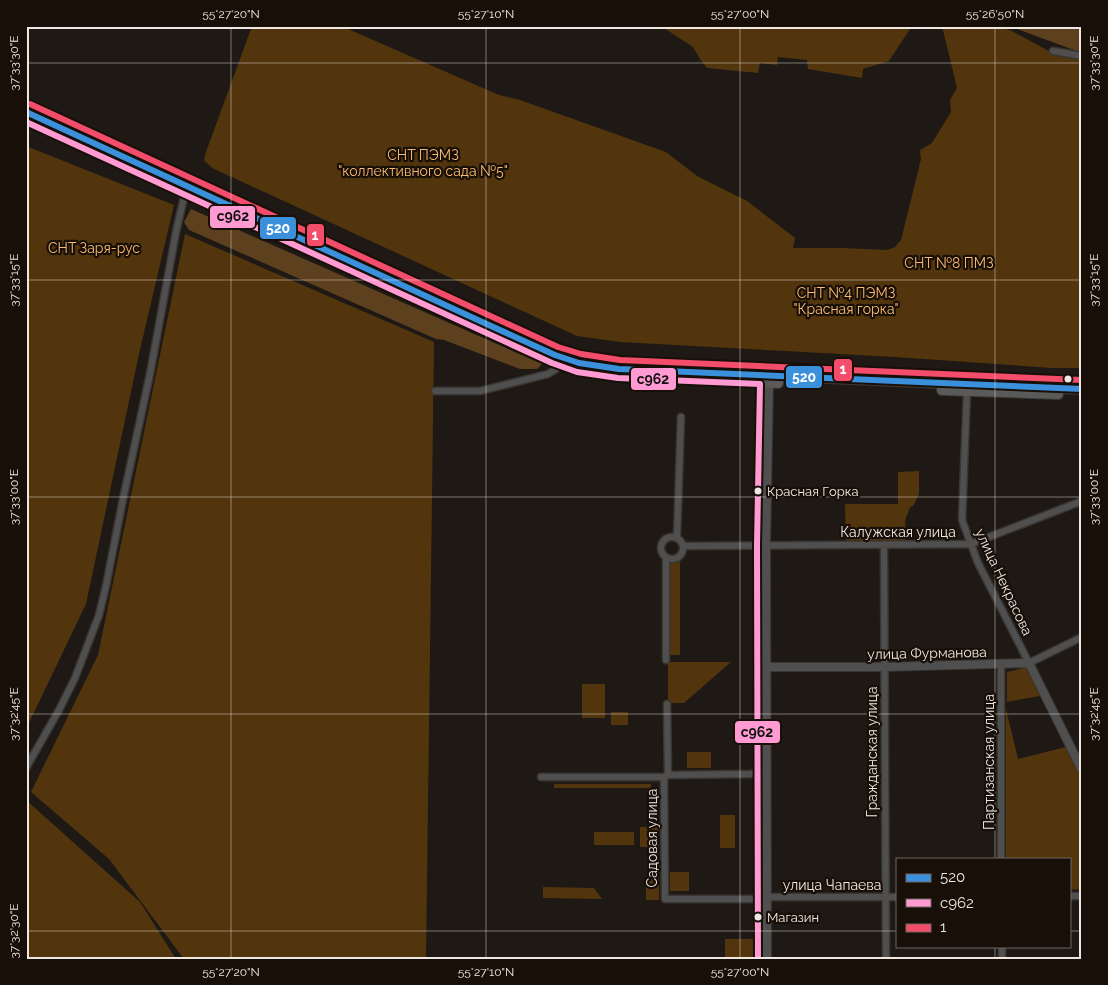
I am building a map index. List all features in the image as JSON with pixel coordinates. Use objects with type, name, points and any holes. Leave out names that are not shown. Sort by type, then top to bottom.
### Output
[{"type":"main road","points":[[26,112],[181,188],[558,364],[577,369],[617,376],[1082,389]]},
{"type":"main road","points":[[26,120],[554,355],[579,363],[619,369],[769,380],[967,391],[1082,395]]},
{"type":"street","points":[[1053,51],[1082,56]]},
{"type":"street","points":[[26,768],[75,678],[99,615],[150,374],[176,232],[181,188]]},
{"type":"street","points":[[435,391],[480,391],[548,374],[556,369],[558,364]]},
{"type":"street","points":[[767,959],[766,545],[769,380]]},
{"type":"street","name":"улица Некрасова","points":[[967,391],[962,520],[978,563],[1082,770]]},
{"type":"street","points":[[677,537],[681,417]]},
{"type":"street","name":"Калужская улица","points":[[684,546],[971,544],[1082,501]]},
{"type":"street","points":[[666,558],[673,559],[680,557],[682,554],[684,546],[677,537],[669,537],[663,541],[661,548],[666,558],[666,660]]},
{"type":"street","name":"Гражданская улица","points":[[884,545],[886,959]]},
{"type":"street","name":"улица Фурманова","points":[[767,667],[884,667],[1029,663],[1082,637]]},
{"type":"street","name":"Партизанская улица","points":[[1001,665],[1001,858]]},
{"type":"street","name":"Садовая улица","points":[[665,899],[667,704]]},
{"type":"street","points":[[541,777],[666,776],[767,772]]},
{"type":"street","name":"улица Чапаева","points":[[665,899],[896,897]]},
{"type":"green space","points":[[252,26],[341,26],[499,95],[520,100],[666,152],[697,176],[747,201],[795,238],[793,248],[887,250],[895,247],[901,240],[921,159],[920,150],[932,143],[951,112],[950,100],[957,88],[942,26],[996,26],[1012,31],[1056,55],[1082,60],[1082,368],[1052,368],[895,357],[620,342],[577,336],[212,168],[204,160],[206,152]]},
{"type":"green space","points":[[661,26],[912,26],[889,61],[863,69],[862,78],[808,69],[807,60],[778,57],[777,65],[760,63],[758,73],[707,68],[693,47]]},
{"type":"green space","name":"СНТ Заря-рус","points":[[26,146],[174,205],[139,354],[86,604],[26,729]]},
{"type":"green space","points":[[185,234],[434,342],[426,959],[184,959],[109,859],[31,792],[98,655]]},
{"type":"green space","points":[[919,471],[919,494],[913,506],[910,507],[905,521],[906,541],[846,541],[845,504],[898,504],[898,472]]},
{"type":"green space","points":[[668,561],[680,561],[680,655],[669,655]]},
{"type":"green space","points":[[668,662],[731,662],[684,703],[670,703],[668,701]]},
{"type":"green space","points":[[1028,667],[1040,696],[1007,702],[1007,672]]},
{"type":"green space","points":[[582,684],[605,684],[605,718],[582,718]]},
{"type":"green space","points":[[1006,709],[1018,759],[1066,747],[1082,779],[1082,889],[1070,890],[1070,858],[1006,858]]},
{"type":"green space","points":[[611,712],[628,712],[628,725],[611,725]]},
{"type":"green space","points":[[687,752],[711,752],[711,768],[687,768]]},
{"type":"green space","points":[[554,784],[651,784],[651,788],[554,788]]},
{"type":"green space","points":[[26,800],[140,902],[176,959],[26,959]]},
{"type":"green space","points":[[720,815],[735,815],[735,848],[720,848]]},
{"type":"green space","points":[[640,827],[659,827],[659,847],[640,847]]},
{"type":"green space","points":[[594,832],[634,832],[634,845],[594,845]]},
{"type":"green space","points":[[670,872],[689,872],[689,891],[670,891]]},
{"type":"green space","points":[[646,879],[659,879],[659,900],[646,900]]},
{"type":"green space","points":[[543,887],[594,888],[602,899],[543,898]]},
{"type":"green space","points":[[725,939],[757,939],[757,959],[725,959]]},
{"type":"shaded area","points":[[1009,26],[1070,26],[1082,31],[1082,53]]},
{"type":"shaded area","points":[[191,209],[542,364],[537,369],[520,369],[444,340],[436,339],[189,230],[184,222]]},
{"type":"transit line","name":"1","points":[[30,104],[558,347],[581,354],[620,360],[1082,380]]},
{"type":"transit line","name":"520","points":[[26,112],[480,321],[555,355],[579,363],[619,369],[1082,389]]},
{"type":"transit line","name":"с962","points":[[26,122],[552,363],[577,372],[618,378],[760,384],[757,545],[758,959]]},
{"type":"place","name":"Красная Горка","points":[[758,491]]},
{"type":"place","name":"Магазин","points":[[758,917]]},
{"type":"park label","name":"СНТ ПЭМЗ \"коллективного сада №5\"","points":[[423,164]]},
{"type":"park label","name":"СНТ №8 ПМЗ","points":[[949,263]]},
{"type":"park label","name":"СНТ №4 ПЭМЗ \"Красная горка\"","points":[[846,302]]}]
